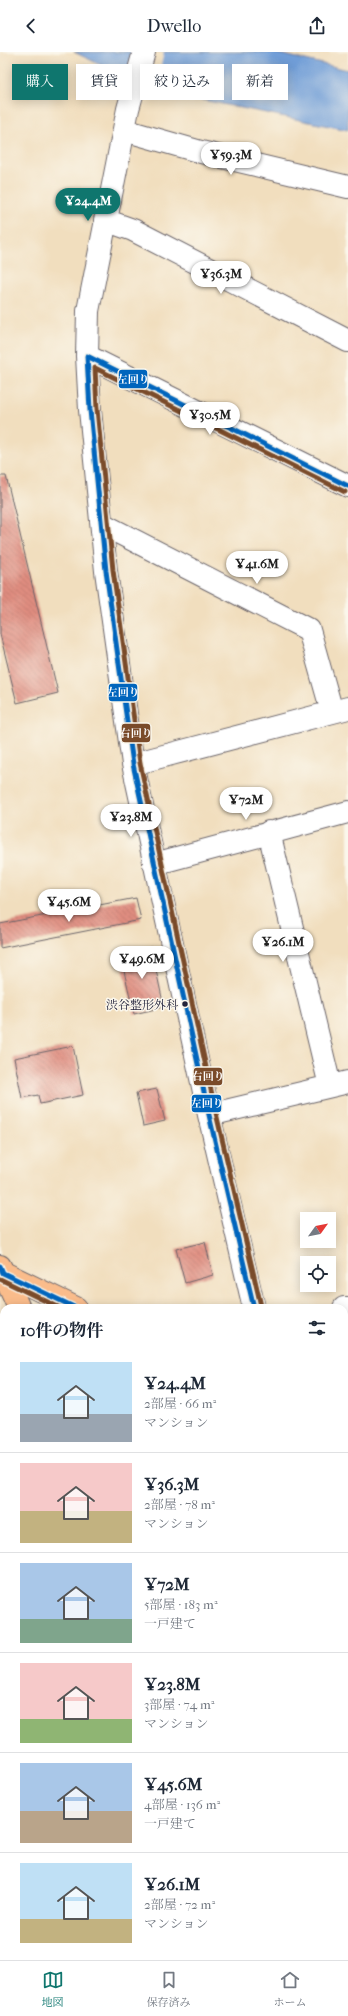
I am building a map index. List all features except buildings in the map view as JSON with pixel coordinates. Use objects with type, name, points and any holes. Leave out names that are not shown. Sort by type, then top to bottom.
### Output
[{"type":"main road","points":[[1,1270],[17,1304]]},
{"type":"main road","points":[[1,1270],[68,1304]]},
{"type":"street","points":[[144,52],[124,130],[88,311],[87,356],[90,410],[118,663],[133,764],[209,1115],[253,1304]]},
{"type":"street","points":[[124,130],[201,152],[348,187]]},
{"type":"street","points":[[105,220],[132,230],[348,341]]},
{"type":"street","points":[[87,356],[348,486]]},
{"type":"street","points":[[102,524],[309,630],[340,710],[133,764]]},
{"type":"street","points":[[154,864],[348,812]]},
{"type":"street","points":[[209,1115],[339,1084],[269,832]]},
{"type":"water","points":[[74,52],[272,52],[348,70],[348,130],[203,100],[224,100],[224,64],[140,64],[140,80],[132,77],[132,64],[99,64]]},
{"type":"pier","points":[[132,52],[164,52],[161,64],[140,64],[140,82],[132,79],[132,64],[130,64]]},
{"type":"transit line","name":"左回り","points":[[253,1304],[209,1115],[133,764],[106,571],[90,410],[87,356],[348,486]]},
{"type":"transit line","name":"右回り","points":[[261,1304],[216,1113],[140,763],[113,570],[97,409],[95,368],[345,492]]},
{"type":"transit line","name":"左回り","points":[[0,1266],[3,1273],[68,1304]]},
{"type":"transit line","name":"右回り","points":[[0,1279],[52,1304]]},
{"type":"place","name":"渋谷整形外科","points":[[185,1004]]}]
